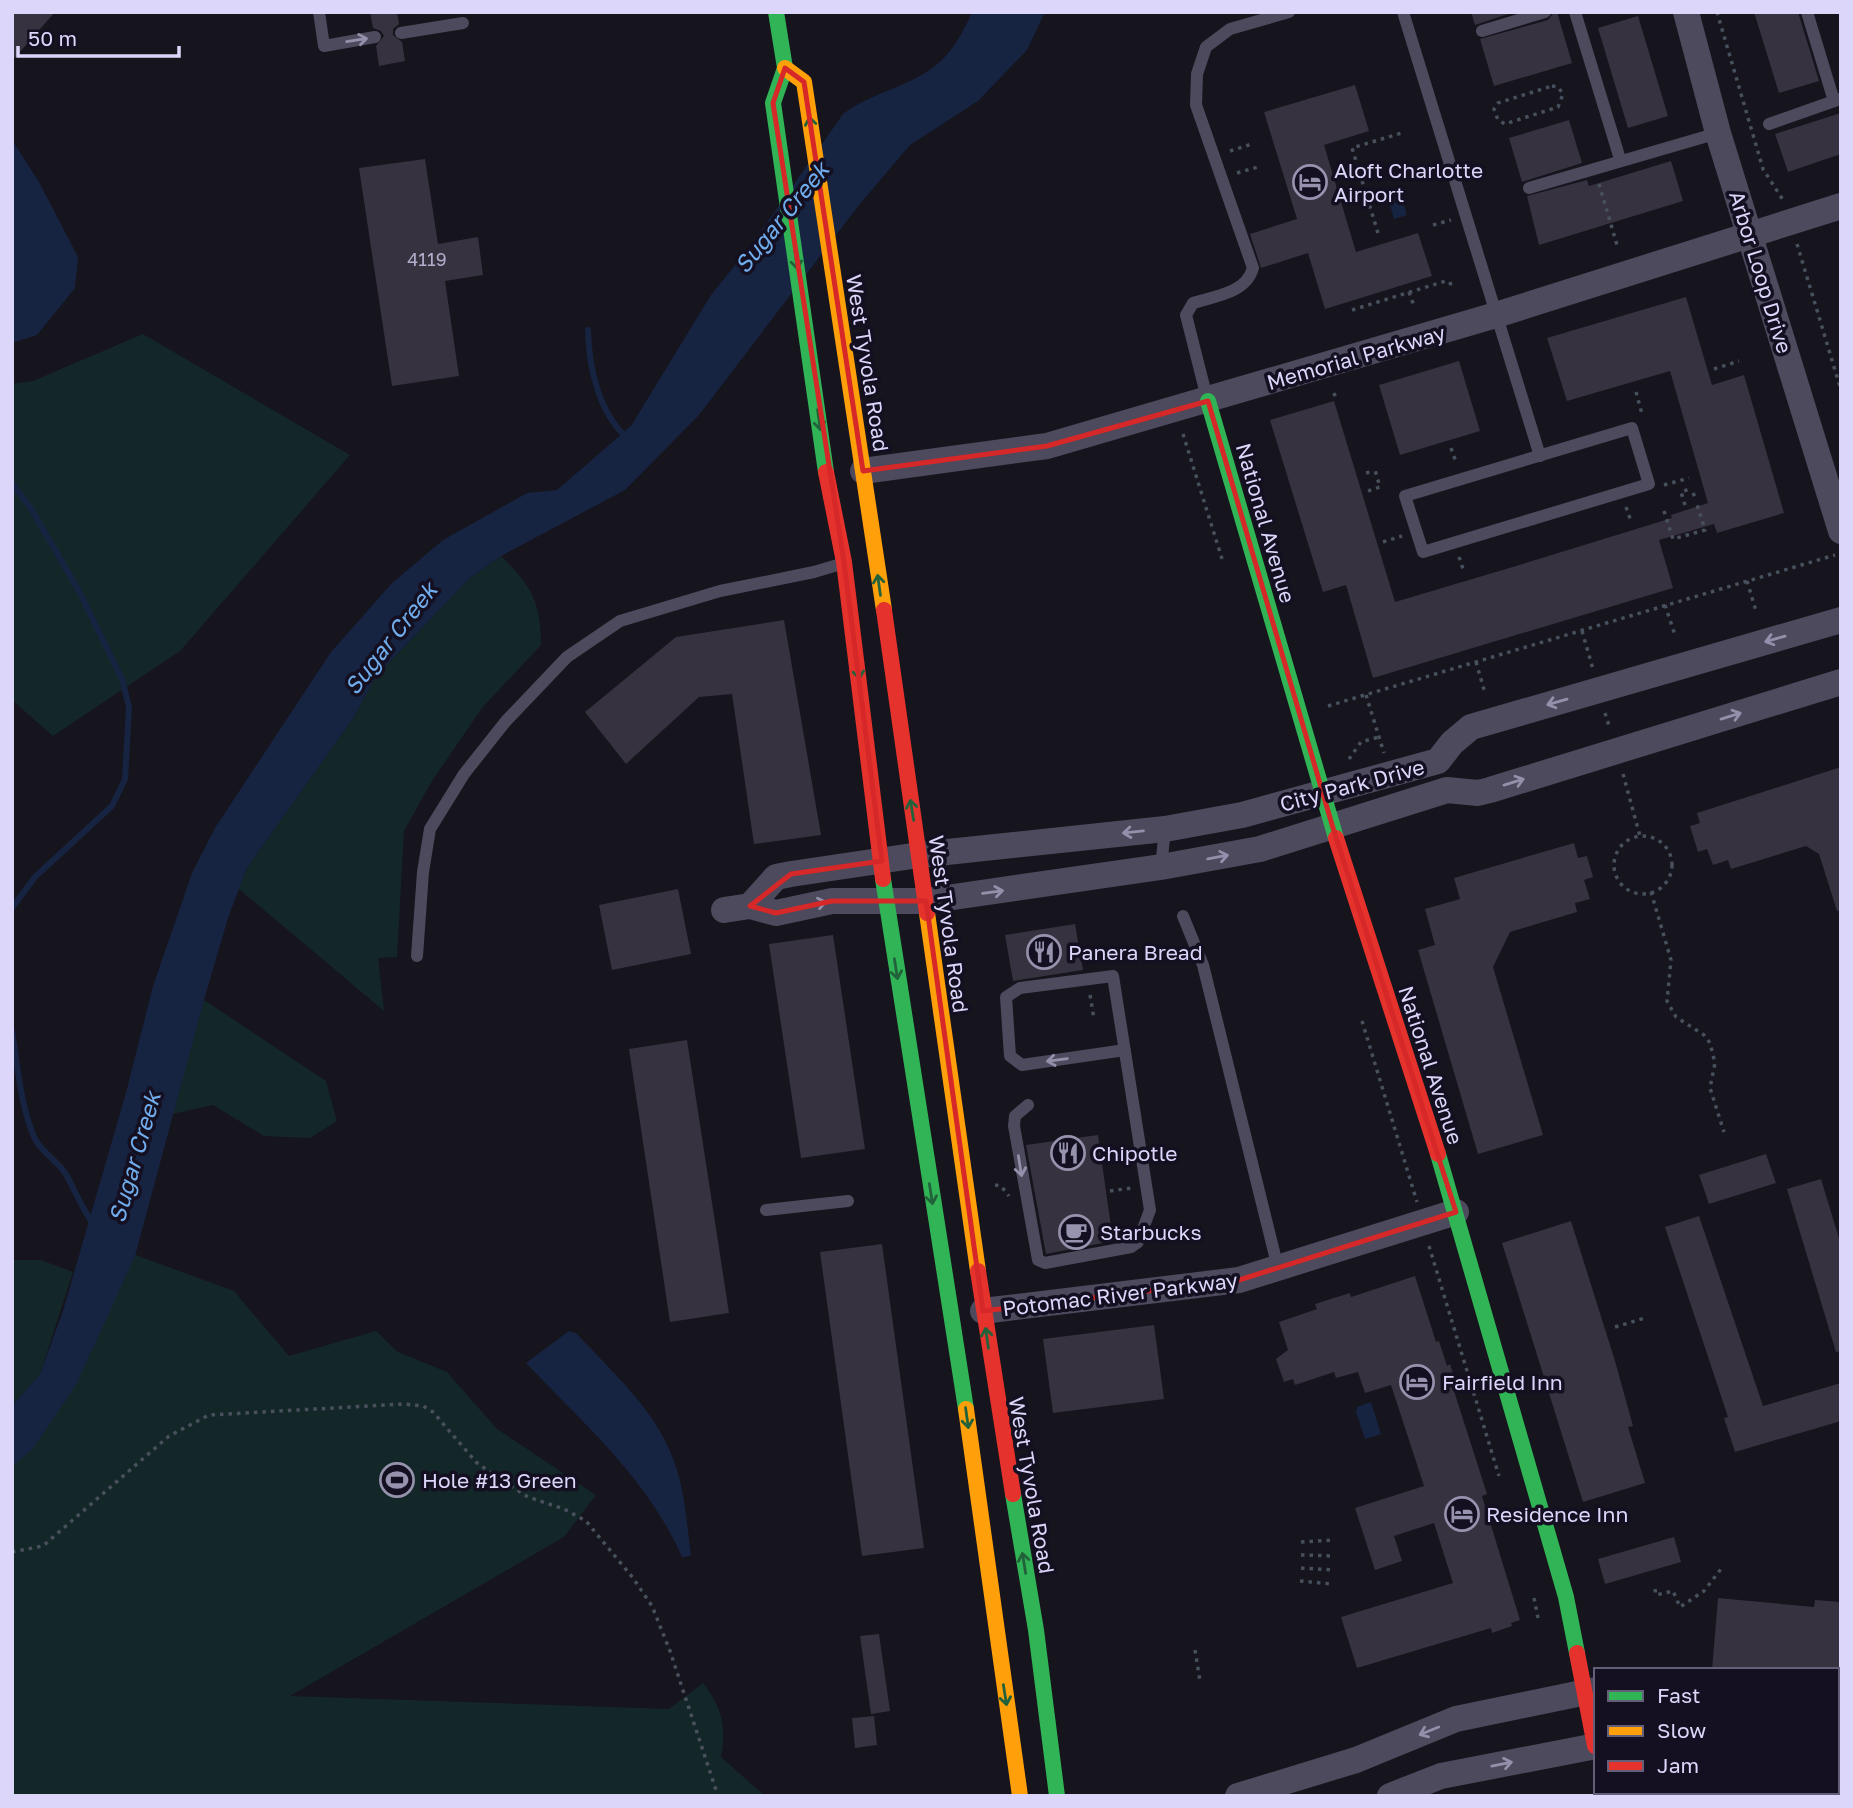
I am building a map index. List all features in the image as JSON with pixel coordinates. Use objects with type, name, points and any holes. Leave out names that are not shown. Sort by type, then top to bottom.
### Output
[{"type":"main road","points":[[776,12],[785,68],[774,103],[776,118],[826,471],[844,562],[886,901],[962,1382],[1020,1796]]},
{"type":"main road","name":"West Tyvola Road","points":[[785,68],[804,82],[984,1311],[1037,1630],[1057,1796]]},
{"type":"main road","name":"National Avenue","points":[[1208,401],[1333,828],[1455,1212],[1566,1597],[1590,1690],[1594,1727]]},
{"type":"street","name":"Arbor Loop Drive","points":[[1686,12],[1718,133],[1841,531]]},
{"type":"street","name":"Memorial Parkway","points":[[863,471],[1047,446],[1496,315],[1841,206]]},
{"type":"street","name":"City Park Drive","points":[[750,906],[776,877],[919,855],[1165,829],[1242,815],[1438,761],[1451,743],[1471,727],[1841,620]]},
{"type":"street","name":"City Park Drive","points":[[724,910],[750,906],[776,913],[832,901],[926,901],[1161,867],[1260,849],[1447,790],[1478,793],[1490,790],[1841,682]]},
{"type":"street","name":"Potomac River Parkway","points":[[984,1311],[1239,1280],[1455,1212]]},
{"type":"street","points":[[1238,1796],[1356,1760],[1456,1719],[1590,1690]]},
{"type":"street","points":[[1390,1796],[1441,1776],[1594,1746]]},
{"type":"lane","points":[[318,12],[324,46],[375,37]]},
{"type":"lane","points":[[1208,401],[1186,315],[1193,303],[1240,288],[1249,280],[1253,268],[1196,105],[1197,75],[1206,47],[1230,29],[1289,12]]},
{"type":"lane","points":[[1402,12],[1540,456]]},
{"type":"lane","points":[[1482,31],[1545,12]]},
{"type":"lane","points":[[1575,12],[1620,159]]},
{"type":"lane","points":[[1769,124],[1837,100],[1807,12]]},
{"type":"lane","points":[[401,33],[463,23]]},
{"type":"lane","points":[[1530,188],[1620,159],[1718,133]]},
{"type":"lane","points":[[1632,428],[1649,484],[1423,552],[1405,496],[1540,456],[1632,428]]},
{"type":"lane","points":[[417,956],[423,872],[430,829],[464,774],[506,721],[567,657],[620,621],[720,591],[814,572],[844,562]]},
{"type":"lane","points":[[1161,867],[1165,829]]},
{"type":"lane","points":[[1182,916],[1203,965],[1278,1268]]},
{"type":"lane","points":[[1028,1105],[1015,1116],[1014,1126],[1038,1260],[1045,1263],[1124,1251],[1138,1242],[1150,1210],[1114,976],[1011,992],[1004,1003],[1010,1056],[1022,1065],[1125,1050]]},
{"type":"lane","points":[[766,1210],[848,1201]]},
{"type":"path","points":[[1717,12],[1763,169],[1782,195],[1786,209]]},
{"type":"path","points":[[1552,86],[1558,87],[1563,94],[1558,107],[1505,124],[1495,114],[1497,103],[1552,86]]},
{"type":"path","points":[[1378,233],[1352,149],[1405,132]]},
{"type":"path","points":[[1214,156],[1252,144]]},
{"type":"path","points":[[1222,178],[1258,167]]},
{"type":"path","points":[[1597,179],[1617,245]]},
{"type":"path","points":[[1795,237],[1841,390]]},
{"type":"path","points":[[1352,310],[1409,292],[1450,283]]},
{"type":"path","points":[[1409,292],[1414,306]]},
{"type":"path","points":[[1714,369],[1739,361]]},
{"type":"path","points":[[1368,491],[1380,487],[1370,472]]},
{"type":"path","points":[[1649,484],[1667,485],[1689,478]]},
{"type":"path","points":[[1664,511],[1673,539],[1705,530],[1694,495],[1681,492],[1685,505]]},
{"type":"path","points":[[1328,706],[1832,555]]},
{"type":"path","points":[[1747,581],[1756,611]]},
{"type":"path","points":[[1665,605],[1675,635]]},
{"type":"path","points":[[1582,631],[1593,671]]},
{"type":"path","points":[[1476,662],[1485,693]]},
{"type":"path","points":[[1366,695],[1384,753]]},
{"type":"path","points":[[1602,702],[1613,741]]},
{"type":"path","points":[[1349,759],[1361,742],[1379,737]]},
{"type":"path","points":[[1622,772],[1640,836]]},
{"type":"path","points":[[1640,836],[1654,838],[1662,843],[1671,859],[1668,878],[1651,892],[1634,892],[1625,887],[1614,871],[1620,845],[1640,836]]},
{"type":"path","points":[[1651,892],[1671,960],[1667,1001],[1676,1017],[1704,1035],[1710,1043],[1714,1063],[1710,1088],[1724,1132]]},
{"type":"path","points":[[1359,1009],[1419,1210]]},
{"type":"path","points":[[995,1185],[1015,1198]]},
{"type":"path","points":[[1429,1243],[1502,1486]]},
{"type":"path","points":[[1615,1327],[1645,1318]]},
{"type":"path","points":[[12,1552],[43,1546],[169,1436],[209,1415],[404,1404],[423,1406],[433,1412],[476,1462],[494,1475],[528,1497],[564,1508],[586,1521],[633,1578],[652,1606],[670,1651],[718,1796]]},
{"type":"path","points":[[1301,1542],[1333,1540]]},
{"type":"path","points":[[1301,1555],[1334,1556]]},
{"type":"path","points":[[1301,1568],[1333,1570]]},
{"type":"path","points":[[1655,1590],[1657,1595],[1673,1591],[1680,1607],[1704,1591],[1721,1569]]},
{"type":"path","points":[[1300,1581],[1332,1584]]},
{"type":"path","points":[[1531,1585],[1540,1625]]},
{"type":"path","points":[[1195,1650],[1200,1681]]},
{"type":"highlighted area","points":[[785,68],[804,82],[863,471],[1047,446],[1208,401],[1333,828],[1456,1212],[1239,1280],[983,1311],[926,901],[832,901],[776,913],[750,906],[791,874],[882,861],[844,562],[773,103]]},
{"type":"green space","points":[[143,334],[350,455],[180,651],[53,736],[12,700],[12,384],[33,381]]},
{"type":"green space","points":[[501,556],[533,596],[541,630],[541,645],[482,708],[432,781],[404,831],[397,957],[378,958],[384,1011],[239,889],[247,868],[354,717],[376,676],[469,579]]},
{"type":"green space","points":[[204,1000],[326,1081],[337,1121],[310,1138],[264,1136],[213,1105],[172,1114]]},
{"type":"green space","points":[[108,1245],[234,1291],[289,1356],[376,1331],[398,1352],[447,1372],[497,1429],[596,1495],[564,1537],[290,1696],[669,1709],[703,1683],[719,1709],[723,1727],[721,1757],[765,1796],[12,1796],[12,1423],[38,1397]]},
{"type":"green space","points":[[12,1260],[41,1260],[73,1272],[40,1374],[12,1406]]},
{"type":"water","name":"Sugar Creek","points":[[972,12],[1045,12],[1027,50],[978,101],[910,145],[859,205],[699,415],[625,490],[501,556],[469,579],[376,676],[354,717],[247,868],[228,918],[204,1000],[135,1256],[76,1385],[32,1450],[12,1466],[12,1406],[40,1374],[63,1311],[127,1089],[153,986],[192,873],[215,828],[331,652],[392,583],[443,540],[527,493],[557,490],[631,426],[711,295],[752,244],[843,114],[935,66],[957,41]]},
{"type":"water","points":[[12,140],[39,182],[78,257],[75,288],[37,335],[12,343]]},
{"type":"water","points":[[1399,187],[1407,215],[1394,219],[1386,191]]},
{"type":"water","points":[[569,1331],[576,1333],[631,1392],[666,1442],[681,1484],[691,1556],[682,1557],[668,1529],[633,1477],[526,1363]]},
{"type":"water","points":[[1371,1402],[1381,1434],[1365,1439],[1356,1412],[1357,1407]]},
{"type":"water","points":[[1825,1794],[1841,1796],[1711,1796]]},
{"type":"building","points":[[12,12],[55,12],[12,61]]},
{"type":"building","points":[[370,12],[397,12],[399,24],[393,29],[393,35],[402,42],[405,61],[379,66],[376,46],[384,36],[381,31],[373,28]]},
{"type":"building","points":[[1471,12],[1514,12],[1475,25]]},
{"type":"building","points":[[1557,12],[1572,63],[1494,86],[1480,39],[1548,20]]},
{"type":"building","points":[[1754,12],[1798,12],[1819,81],[1779,93]]},
{"type":"building","points":[[1638,16],[1668,116],[1628,128],[1598,28]]},
{"type":"building","name":"Aloft Charlotte Airport","points":[[1355,85],[1369,131],[1324,145],[1356,252],[1418,233],[1432,276],[1325,309],[1308,253],[1261,268],[1250,234],[1297,219],[1264,112]]},
{"type":"building","points":[[1841,113],[1841,154],[1788,172],[1775,134]]},
{"type":"building","points":[[1569,120],[1582,163],[1522,182],[1509,138]]},
{"type":"building","points":[[425,159],[438,244],[478,237],[483,275],[445,281],[459,376],[392,386],[359,168]]},
{"type":"building","points":[[1671,161],[1683,201],[1539,245],[1527,196],[1587,180],[1589,186]]},
{"type":"building","points":[[1686,297],[1712,385],[1744,375],[1784,513],[1717,533],[1714,524],[1659,540],[1673,588],[1373,678],[1346,585],[1323,592],[1270,420],[1334,401],[1395,602],[1672,518],[1671,515],[1708,503],[1670,371],[1567,401],[1547,338]]},
{"type":"building","points":[[1459,361],[1480,431],[1400,455],[1379,385]]},
{"type":"building","points":[[784,620],[821,835],[754,844],[732,694],[699,697],[626,764],[585,712],[676,637]]},
{"type":"building","points":[[1841,767],[1841,910],[1837,911],[1819,854],[1806,846],[1731,869],[1728,860],[1713,865],[1707,849],[1698,852],[1690,826],[1700,823],[1697,813]]},
{"type":"building","points":[[1574,843],[1578,858],[1587,856],[1593,877],[1584,880],[1590,899],[1575,903],[1577,912],[1510,932],[1493,967],[1543,1135],[1478,1154],[1418,950],[1435,945],[1425,909],[1460,899],[1454,878]]},
{"type":"building","points":[[678,889],[691,954],[612,970],[599,905]]},
{"type":"building","name":"Panera Bread","points":[[1075,924],[1083,970],[1013,981],[1005,935]]},
{"type":"building","points":[[833,935],[865,1149],[801,1158],[769,944]]},
{"type":"building","points":[[687,1040],[729,1313],[670,1322],[629,1049]]},
{"type":"building","points":[[1098,1135],[1113,1241],[1046,1254],[1026,1145]]},
{"type":"building","points":[[1766,1154],[1776,1183],[1709,1204],[1699,1175]]},
{"type":"building","points":[[1821,1179],[1841,1245],[1841,1351],[1836,1352],[1787,1189]]},
{"type":"building","points":[[1699,1216],[1763,1406],[1841,1383],[1841,1421],[1735,1452],[1724,1418],[1728,1417],[1665,1227]]},
{"type":"building","points":[[1571,1221],[1615,1361],[1633,1426],[1628,1427],[1645,1483],[1583,1502],[1502,1243]]},
{"type":"building","points":[[882,1244],[924,1548],[862,1556],[820,1252]]},
{"type":"building","points":[[1415,1276],[1436,1342],[1439,1341],[1447,1366],[1450,1364],[1458,1389],[1454,1391],[1487,1494],[1482,1496],[1520,1620],[1492,1633],[1491,1628],[1357,1668],[1341,1617],[1453,1583],[1434,1523],[1394,1536],[1402,1561],[1375,1570],[1355,1508],[1424,1486],[1391,1385],[1365,1393],[1358,1372],[1336,1378],[1334,1372],[1295,1385],[1293,1379],[1284,1382],[1276,1359],[1288,1350],[1279,1322],[1317,1309],[1315,1304],[1350,1293],[1351,1297]]},
{"type":"building","points":[[1154,1325],[1164,1399],[1053,1413],[1043,1339]]},
{"type":"building","points":[[1674,1537],[1681,1562],[1605,1584],[1598,1559]]},
{"type":"building","points":[[1718,1598],[1814,1607],[1815,1600],[1841,1602],[1841,1670],[1712,1668]]},
{"type":"building","points":[[879,1634],[890,1711],[871,1714],[860,1636]]},
{"type":"building","points":[[874,1716],[877,1745],[855,1748],[852,1718]]},
{"type":"waterway","points":[[588,330],[590,359],[597,388],[608,415],[626,437]]},
{"type":"waterway","points":[[12,483],[30,507],[79,591],[122,679],[129,707],[125,779],[112,806],[35,877],[12,908]]},
{"type":"waterway","name":"Sugar Creek","points":[[12,1031],[23,1100],[35,1139],[64,1171],[93,1224]]},
{"type":"traffic: fast","points":[[776,12],[785,68],[773,103],[826,472]]},
{"type":"traffic: fast","points":[[1208,401],[1336,838]]},
{"type":"traffic: fast","points":[[883,879],[966,1409]]},
{"type":"traffic: fast","points":[[1438,1154],[1566,1597],[1577,1653]]},
{"type":"traffic: fast","points":[[1013,1494],[1036,1630],[1057,1796]]},
{"type":"traffic: slow","points":[[785,68],[804,82],[884,610]]},
{"type":"traffic: slow","points":[[927,913],[978,1271]]},
{"type":"traffic: slow","points":[[966,1409],[1020,1796]]},
{"type":"traffic: jam","points":[[826,472],[844,562],[883,879]]},
{"type":"traffic: jam","points":[[884,610],[927,913]]},
{"type":"traffic: jam","points":[[1336,838],[1438,1154]]},
{"type":"traffic: jam","points":[[978,1271],[1013,1494]]},
{"type":"traffic: jam","points":[[1577,1653],[1594,1741]]},
{"type":"place","name":"Aloft Charlotte Airport","points":[[1310,182]]},
{"type":"place","name":"Panera Bread","points":[[1044,952]]},
{"type":"place","name":"Chipotle","points":[[1068,1153]]},
{"type":"place","name":"Starbucks","points":[[1076,1232]]},
{"type":"place","name":"Fairfield Inn","points":[[1417,1382]]},
{"type":"place","name":"Hole #13 Green","points":[[397,1480]]},
{"type":"place","name":"Residence Inn","points":[[1462,1514]]}]
